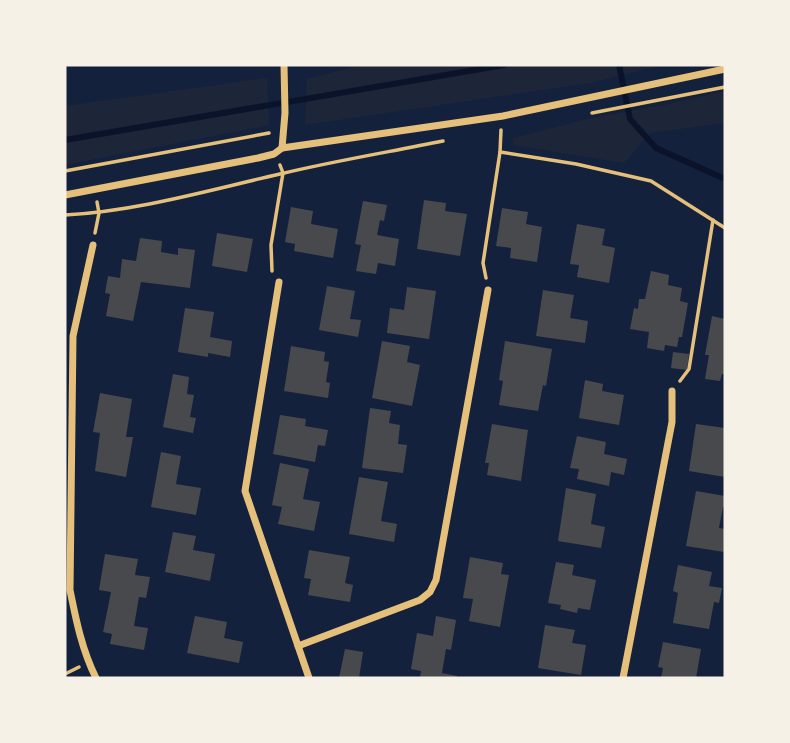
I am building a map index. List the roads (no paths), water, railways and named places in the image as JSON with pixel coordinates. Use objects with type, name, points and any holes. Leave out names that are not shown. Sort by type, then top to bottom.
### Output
[{"type":"street","points":[[282,148],[285,113],[284,65]]},
{"type":"street","points":[[65,195],[274,154],[282,148],[503,116],[725,69]]},
{"type":"street","points":[[93,245],[74,336],[70,590],[78,629],[96,678]]},
{"type":"street","points":[[279,282],[246,491],[309,678]]},
{"type":"street","points":[[298,646],[420,600],[430,592],[436,580],[488,290]]},
{"type":"street","points":[[623,678],[672,422],[672,391]]},
{"type":"waterway","points":[[65,140],[504,65]]},
{"type":"waterway","points":[[619,65],[630,119],[656,148],[725,179]]}]
